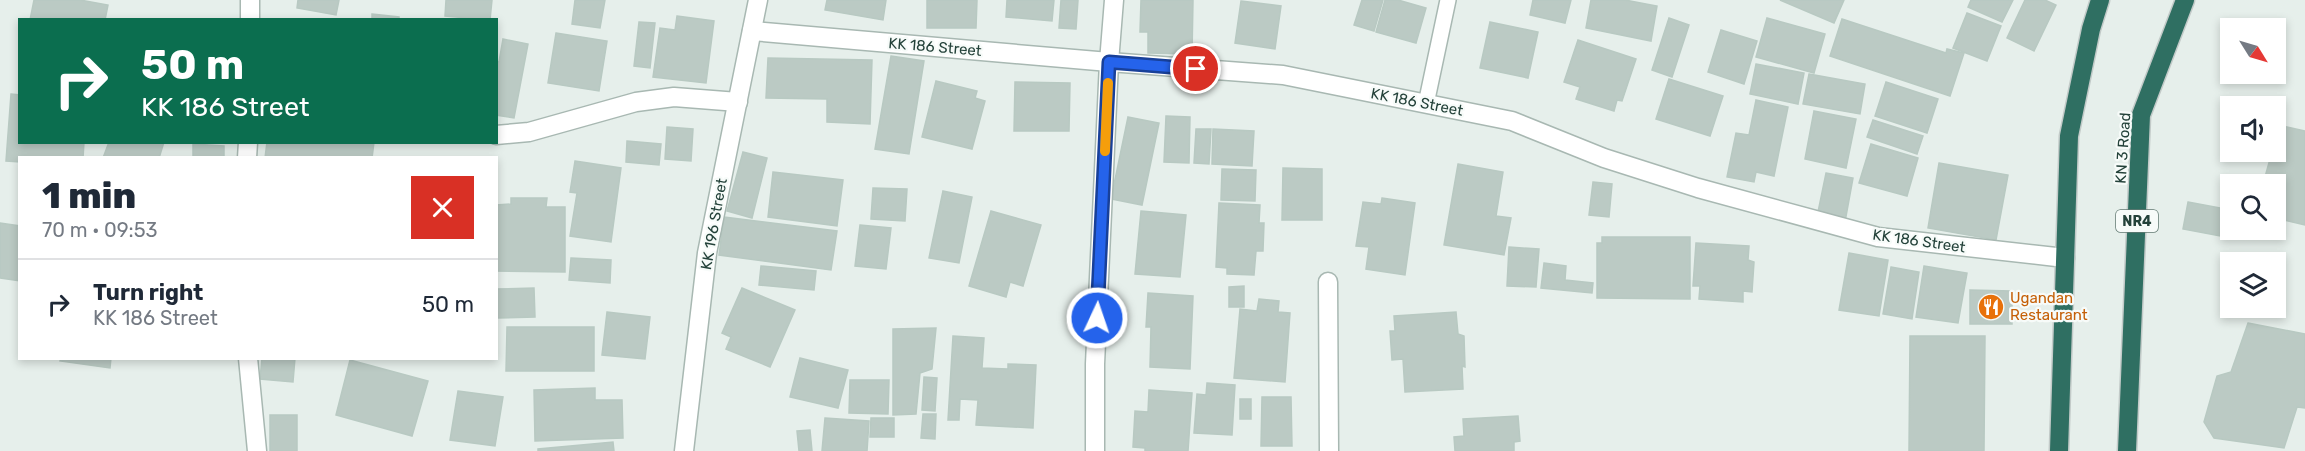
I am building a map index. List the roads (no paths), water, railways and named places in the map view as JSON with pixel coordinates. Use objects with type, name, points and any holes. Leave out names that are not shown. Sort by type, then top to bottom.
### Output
[{"type":"highway","points":[[2059,451],[2069,136],[2091,29],[2100,0]]},
{"type":"highway","name":"KN 3 Road","points":[[2127,451],[2141,115],[2185,0]]},
{"type":"street","points":[[249,18],[250,0]]},
{"type":"street","name":"KK 196 Street","points":[[684,451],[707,253],[758,0]]},
{"type":"street","points":[[1095,451],[1095,364],[1114,0]]},
{"type":"street","name":"KK 186 Street","points":[[752,31],[1283,75],[1512,121],[1604,158],[1698,189],[1878,237],[2065,258]]},
{"type":"street","points":[[498,135],[529,132],[636,102],[674,97],[738,102]]},
{"type":"street","points":[[1328,282],[1329,451]]},
{"type":"street","points":[[248,360],[257,451]]},
{"type":"lane","points":[[1426,104],[1448,0]]},
{"type":"place","name":"Ugandan Restaurant","points":[[1991,307]]}]
